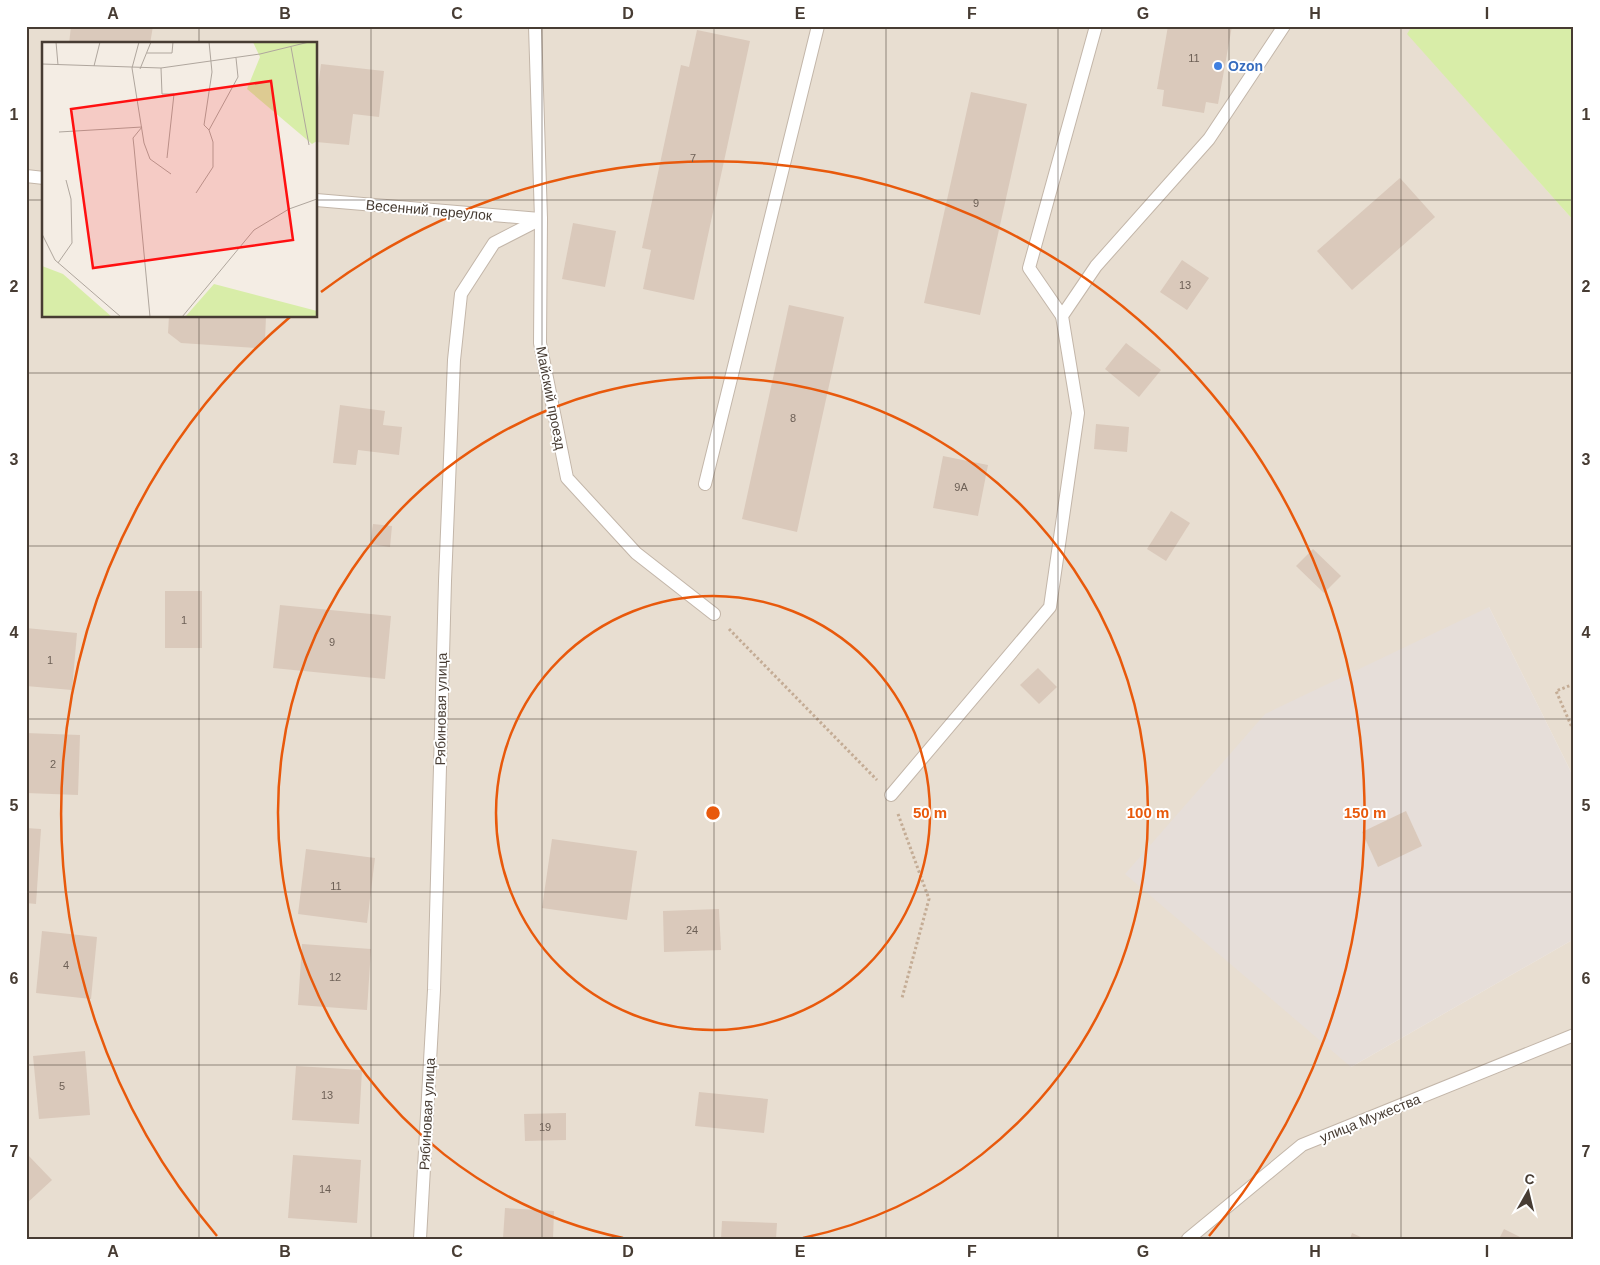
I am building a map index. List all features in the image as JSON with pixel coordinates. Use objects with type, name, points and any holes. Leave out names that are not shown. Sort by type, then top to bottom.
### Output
[{"type":"lane","name":"Майский проезд","points":[[535,26],[541,219],[540,343],[567,478],[636,553],[714,614]]},
{"type":"lane","points":[[705,484],[818,26]]},
{"type":"lane","points":[[891,795],[1050,607],[1078,413],[1062,316],[1029,268],[1096,26]]},
{"type":"lane","points":[[1062,316],[1096,266],[1209,139],[1284,26]]},
{"type":"lane","points":[[26,176],[42,178]]},
{"type":"lane","name":"Весенний переулок","points":[[318,200],[541,219]]},
{"type":"lane","name":"Рябиновая улица","points":[[420,1239],[434,990],[445,581],[453,379],[461,294],[494,243],[541,219]]},
{"type":"lane","name":"улица Мужества","points":[[1188,1239],[1302,1145],[1574,1035]]},
{"type":"path","points":[[714,614],[891,795],[929,899],[902,998]]},
{"type":"path","points":[[1574,684],[1556,692],[1574,732]]},
{"type":"shaded area","points":[[26,26],[1412,26],[1408,34],[1574,221],[1574,778],[1489,607],[1351,1067],[1574,939],[1574,1239],[26,1239]]},
{"type":"shaded area","points":[[1489,607],[1574,778],[1574,939],[1351,1067],[1125,874],[1265,714]]},
{"type":"green space","points":[[1412,26],[1574,26],[1574,221],[1407,34]]},
{"type":"building","points":[[71,26],[153,26],[150,42],[69,42]]},
{"type":"building","points":[[1168,26],[1232,26],[1218,104],[1206,102],[1204,113],[1162,106],[1164,90],[1157,89]]},
{"type":"building","points":[[697,30],[750,41],[694,300],[643,289],[651,250],[642,248],[681,65],[689,67]]},
{"type":"building","points":[[321,64],[384,71],[379,117],[353,114],[349,145],[318,142],[318,87]]},
{"type":"building","points":[[971,92],[1027,104],[980,315],[924,303]]},
{"type":"building","points":[[1400,178],[1435,217],[1352,290],[1317,251]]},
{"type":"building","points":[[573,223],[616,231],[605,287],[562,279]]},
{"type":"building","points":[[1182,260],[1209,278],[1187,310],[1160,292]]},
{"type":"building","points":[[789,305],[844,317],[797,532],[742,519]]},
{"type":"building","points":[[169,318],[266,318],[265,341],[257,348],[181,343],[168,333]]},
{"type":"building","points":[[1126,343],[1161,370],[1139,397],[1105,369]]},
{"type":"building","points":[[340,405],[385,411],[383,425],[402,427],[399,455],[358,450],[356,465],[333,463]]},
{"type":"building","points":[[1096,424],[1129,427],[1127,452],[1094,449]]},
{"type":"building","points":[[943,456],[988,465],[978,516],[933,508]]},
{"type":"building","points":[[1171,511],[1190,523],[1166,561],[1147,549]]},
{"type":"building","points":[[373,524],[392,526],[390,547],[370,544]]},
{"type":"building","points":[[1313,549],[1341,576],[1324,593],[1296,566]]},
{"type":"building","points":[[165,591],[202,591],[202,648],[165,648]]},
{"type":"building","points":[[280,605],[391,616],[385,679],[273,668]]},
{"type":"building","points":[[26,628],[77,633],[72,690],[26,686]]},
{"type":"building","points":[[1038,668],[1057,687],[1039,704],[1020,685]]},
{"type":"building","points":[[26,733],[80,735],[78,795],[26,793]]},
{"type":"building","points":[[1406,811],[1422,846],[1378,867],[1362,832]]},
{"type":"building","points":[[26,828],[41,829],[36,904],[26,903]]},
{"type":"building","points":[[552,839],[637,851],[627,920],[542,908]]},
{"type":"building","points":[[306,849],[375,858],[367,923],[298,914]]},
{"type":"building","points":[[719,909],[721,950],[664,952],[663,911]]},
{"type":"building","points":[[42,931],[97,937],[91,999],[36,993]]},
{"type":"building","points":[[302,944],[371,949],[367,1010],[298,1005]]},
{"type":"building","points":[[85,1051],[90,1115],[39,1119],[33,1056]]},
{"type":"building","points":[[296,1066],[362,1070],[359,1124],[292,1120]]},
{"type":"building","points":[[699,1092],[768,1099],[764,1133],[695,1126]]},
{"type":"building","points":[[566,1113],[566,1140],[525,1141],[524,1114]]},
{"type":"building","points":[[26,1153],[52,1180],[26,1204]]},
{"type":"building","points":[[293,1155],[361,1160],[357,1223],[288,1218]]},
{"type":"building","points":[[505,1208],[554,1211],[553,1239],[503,1239]]},
{"type":"building","points":[[722,1221],[777,1223],[776,1239],[721,1239]]},
{"type":"building","points":[[1504,1229],[1524,1239],[1499,1239]]},
{"type":"building","points":[[1352,1233],[1365,1239],[1350,1239]]},
{"type":"place","name":"Ozon","points":[[1218,66]]}]
